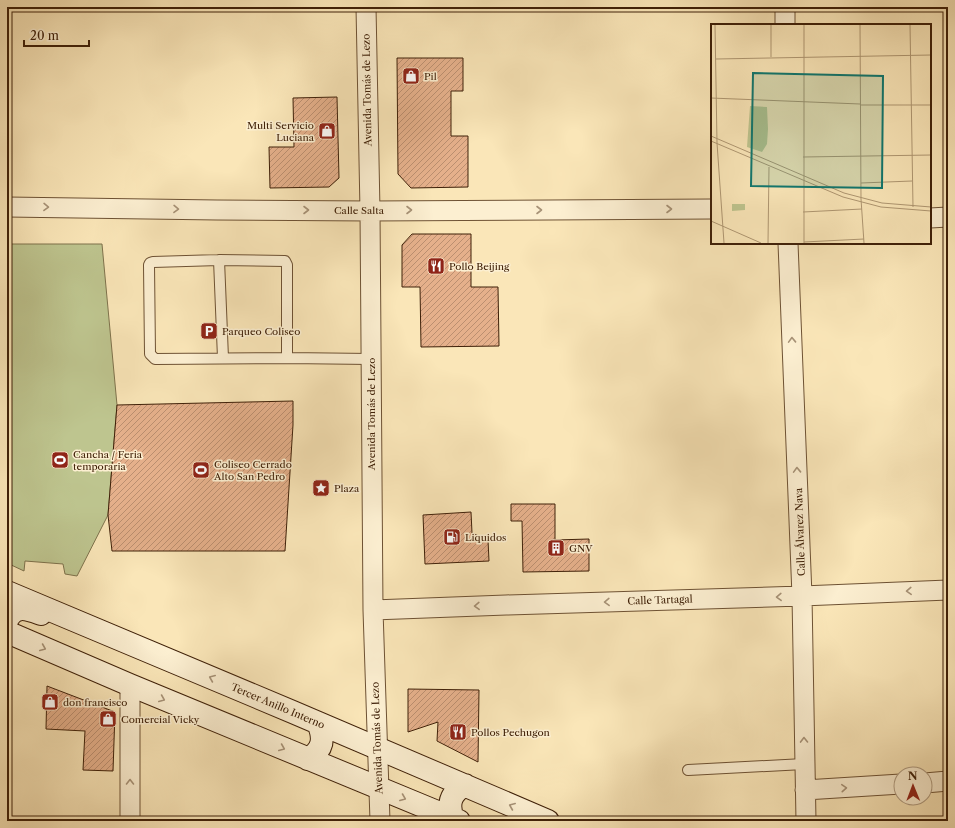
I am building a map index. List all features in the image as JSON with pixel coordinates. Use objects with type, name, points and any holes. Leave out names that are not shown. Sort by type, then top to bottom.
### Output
[{"type":"main road","name":"Tercer Anillo Interno","points":[[7,592],[377,747],[548,821]]},
{"type":"main road","points":[[7,620],[15,610],[26,609],[128,642]]},
{"type":"main road","points":[[7,632],[130,685],[456,820]]},
{"type":"main road","points":[[308,759],[319,750],[322,744],[323,737],[318,723]]},
{"type":"main road","points":[[456,820],[450,811],[450,803],[453,795],[458,789],[465,785]]},
{"type":"street","name":"Avenida Tomás de Lezo","points":[[366,7],[370,211],[373,610],[380,821]]},
{"type":"street","points":[[785,7],[785,24]]},
{"type":"street","name":"Calle Salta","points":[[7,207],[370,211],[711,209]]},
{"type":"street","points":[[931,218],[948,217]]},
{"type":"street","name":"Calle Álvarez Nava","points":[[788,244],[802,596],[806,821]]},
{"type":"street","name":"Calle Tartagal","points":[[373,610],[948,590]]},
{"type":"street","points":[[130,685],[130,821]]},
{"type":"street","points":[[933,782],[948,781]]},
{"type":"street","points":[[805,790],[893,784]]},
{"type":"lane","points":[[288,358],[285,261],[219,260],[150,263],[150,354],[155,359],[371,359]]},
{"type":"lane","points":[[219,260],[223,358]]},
{"type":"lane","points":[[688,770],[804,764]]},
{"type":"green space","name":"Cancha / Feria temporaria","points":[[7,244],[102,244],[117,405],[108,515],[77,576],[65,574],[63,564],[25,561],[24,571],[7,563]]},
{"type":"building","points":[[397,58],[463,58],[463,91],[451,91],[451,136],[468,136],[468,187],[411,188],[398,174]]},
{"type":"building","points":[[337,97],[339,178],[329,187],[270,188],[269,147],[294,147],[293,98]]},
{"type":"building","points":[[412,234],[471,234],[471,287],[498,287],[499,346],[421,347],[420,287],[402,287],[402,245]]},
{"type":"building","name":"Coliseo Cerrado Alto San Pedro","points":[[293,401],[293,425],[285,551],[112,551],[108,515],[117,405]]},
{"type":"building","name":"GNV","points":[[511,504],[555,504],[555,540],[589,539],[589,571],[523,572],[522,521],[511,521]]},
{"type":"building","name":"Liquidos","points":[[471,512],[472,533],[488,540],[489,561],[425,564],[423,515]]},
{"type":"building","points":[[47,686],[115,712],[113,771],[83,770],[85,731],[46,729]]},
{"type":"building","points":[[408,689],[479,690],[478,762],[437,741],[438,722],[408,732]]},
{"type":"place","name":"Pil","points":[[411,76]]},
{"type":"place","name":"Multi Servicio Luciana","points":[[327,131]]},
{"type":"place","name":"Pollo Beijing","points":[[436,266]]},
{"type":"place","name":"Parqueo Coliseo","points":[[209,331]]},
{"type":"place","name":"Cancha / Feria temporaria","points":[[60,460]]},
{"type":"place","name":"Coliseo Cerrado Alto San Pedro","points":[[201,470]]},
{"type":"place","name":"Plaza","points":[[321,488]]},
{"type":"place","name":"Liquidos","points":[[452,537]]},
{"type":"place","name":"GNV","points":[[556,548]]},
{"type":"place","name":"don francisco","points":[[50,702]]},
{"type":"place","name":"Comercial Vicky","points":[[108,719]]},
{"type":"place","name":"Pollos Pechugon","points":[[458,732]]}]
